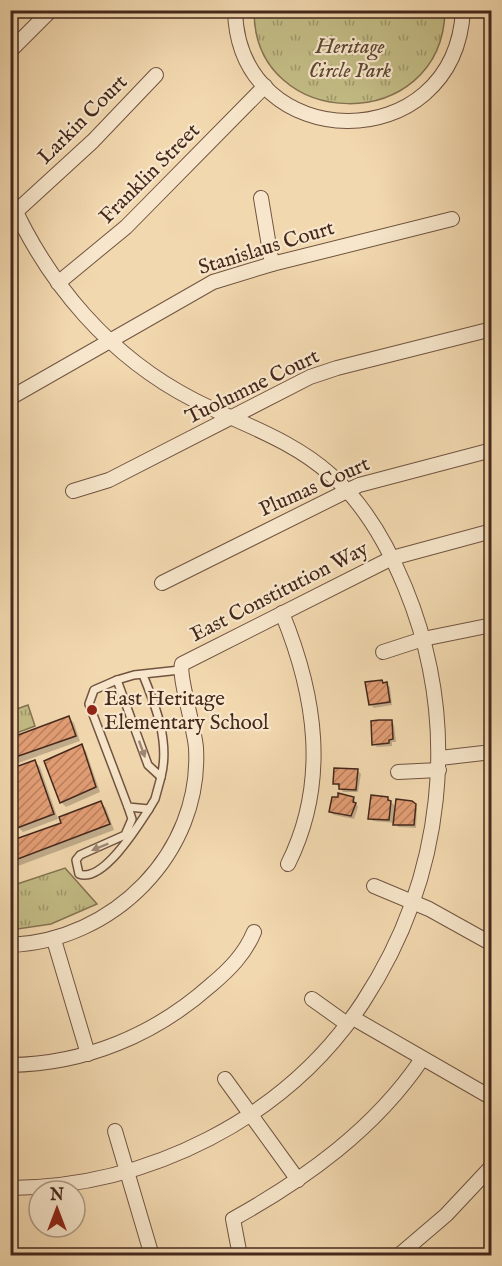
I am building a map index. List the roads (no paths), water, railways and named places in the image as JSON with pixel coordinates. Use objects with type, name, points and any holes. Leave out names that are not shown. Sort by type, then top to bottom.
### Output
[{"type":"street","points":[[10,51],[51,10]]},
{"type":"street","points":[[235,10],[242,48],[253,70],[265,86],[288,105],[322,119],[352,123],[389,116],[422,97],[442,75],[459,40],[463,10]]},
{"type":"street","name":"Larkin Court","points":[[14,214],[93,141],[156,75]]},
{"type":"street","name":"Franklin Street","points":[[58,283],[126,227],[265,86]]},
{"type":"street","points":[[10,198],[14,214],[58,283],[109,341],[145,371],[173,389],[294,446],[348,490],[375,527],[392,558],[414,609],[434,691],[440,764],[434,829],[414,902],[388,963],[350,1021],[304,1071],[251,1114],[193,1147],[128,1172],[79,1183],[10,1188]]},
{"type":"street","points":[[261,198],[272,264]]},
{"type":"street","name":"Stanislaus Court","points":[[10,398],[200,288],[272,264],[452,219]]},
{"type":"street","name":"Tuolumne Court","points":[[73,491],[109,480],[233,418],[284,389],[337,368],[492,329]]},
{"type":"street","name":"Plumas Court","points":[[162,583],[348,490],[384,477],[492,450]]},
{"type":"street","name":"East Constitution Way","points":[[10,945],[54,940],[100,920],[124,903],[158,870],[180,831],[193,791],[196,756],[193,724],[180,670],[189,659],[392,558],[492,531]]},
{"type":"street","points":[[282,613],[304,678],[311,716],[314,756],[308,815],[288,864]]},
{"type":"street","points":[[383,652],[423,639],[492,626]]},
{"type":"street","points":[[398,772],[492,752]]},
{"type":"street","points":[[374,886],[414,902],[489,943],[492,927]]},
{"type":"street","points":[[10,1065],[51,1062],[88,1054],[144,1032],[183,1008],[232,966],[248,945],[254,932]]},
{"type":"street","points":[[54,940],[88,1054]]},
{"type":"street","points":[[312,999],[492,1098]]},
{"type":"street","points":[[240,1256],[233,1219],[298,1180],[376,1114],[422,1059]]},
{"type":"street","points":[[225,1079],[298,1180]]},
{"type":"street","points":[[115,1131],[152,1256]]},
{"type":"street","points":[[398,1256],[446,1215],[492,1166]]},
{"type":"lane","points":[[143,675],[162,727],[164,741],[161,777],[155,799],[115,856],[90,875],[79,874],[76,860],[80,855],[125,835],[132,819],[89,704],[90,695],[94,690],[117,680],[143,675],[180,670]]},
{"type":"lane","points":[[117,680],[148,765],[161,777]]},
{"type":"lane","points":[[128,807],[149,809]]},
{"type":"place","name":"East Heritage Elementary School","points":[[92,710]]},
{"type":"park label","name":"Heritage Circle Park","points":[[350,58]]}]
